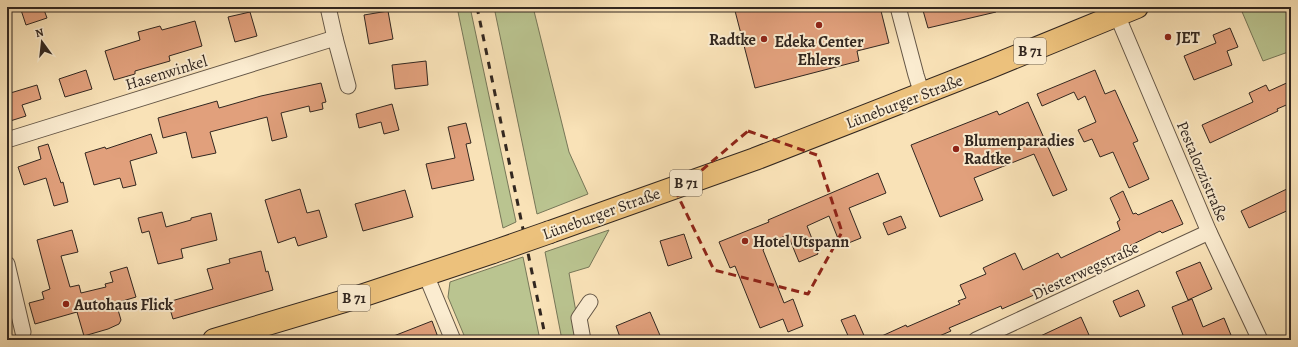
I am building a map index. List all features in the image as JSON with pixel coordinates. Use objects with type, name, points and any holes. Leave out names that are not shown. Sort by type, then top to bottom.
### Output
[{"type":"main road","name":"Lüneburger Straße","points":[[214,340],[358,297],[493,252],[755,159],[922,94],[1127,11]]},
{"type":"street","points":[[328,7],[348,86]]},
{"type":"street","points":[[898,7],[922,94]]},
{"type":"street","name":"Pestalozzistraße","points":[[1127,11],[1210,232],[1260,340]]},
{"type":"street","name":"Hasenwinkel","points":[[7,140],[335,38]]},
{"type":"street","name":"Diesterwegstraße","points":[[976,340],[1210,232]]},
{"type":"street","points":[[7,264],[23,332]]},
{"type":"street","points":[[426,274],[453,340]]},
{"type":"street","points":[[583,340],[579,318],[590,302]]},
{"type":"highlighted area","points":[[748,131],[817,155],[842,232],[808,294],[714,270],[676,192]]},
{"type":"green space","points":[[457,7],[470,7],[516,222],[503,228]]},
{"type":"green space","points":[[494,7],[533,7],[569,152],[588,194],[537,214]]},
{"type":"green space","points":[[1240,7],[1291,7],[1291,51],[1263,61]]},
{"type":"green space","points":[[609,230],[589,267],[569,273],[581,340],[562,340],[545,252]]},
{"type":"green space","points":[[523,257],[540,340],[466,340],[448,297],[450,282]]},
{"type":"building","points":[[20,7],[43,7],[47,18],[26,25]]},
{"type":"building","name":"Edeka Center Ehlers","points":[[734,7],[880,7],[889,43],[857,51],[859,61],[755,88]]},
{"type":"building","points":[[922,7],[995,7],[996,12],[928,28]]},
{"type":"building","points":[[388,11],[393,39],[369,44],[364,15]]},
{"type":"building","points":[[250,12],[257,36],[235,42],[228,17]]},
{"type":"building","points":[[195,21],[202,46],[169,56],[170,61],[135,71],[135,74],[114,80],[105,51],[140,40],[138,32],[160,26],[162,30]]},
{"type":"building","points":[[1230,28],[1238,47],[1227,51],[1232,65],[1194,80],[1184,56],[1216,43],[1213,35]]},
{"type":"building","points":[[426,61],[428,85],[395,89],[392,65]]},
{"type":"building","points":[[86,70],[92,89],[65,97],[59,79]]},
{"type":"building","points":[[1095,70],[1105,94],[1115,90],[1138,141],[1133,143],[1149,179],[1129,188],[1113,152],[1100,157],[1092,139],[1084,142],[1078,130],[1096,122],[1085,96],[1078,100],[1074,92],[1042,106],[1037,94]]},
{"type":"building","points":[[1291,81],[1291,103],[1277,109],[1278,111],[1210,143],[1202,125],[1253,102],[1249,93],[1266,85],[1269,91]]},
{"type":"building","points":[[321,83],[326,102],[322,103],[323,109],[310,112],[309,106],[281,113],[287,137],[272,141],[267,117],[210,132],[216,153],[192,158],[186,132],[163,138],[158,118],[217,101],[219,108],[261,96]]},
{"type":"building","points":[[37,85],[41,99],[22,105],[26,116],[7,122],[7,94]]},
{"type":"building","points":[[1028,102],[1067,190],[1053,196],[1034,154],[974,178],[983,200],[940,217],[911,145],[997,111],[999,115]]},
{"type":"building","points":[[392,104],[399,130],[384,134],[381,122],[359,128],[356,114]]},
{"type":"building","points":[[466,123],[471,143],[466,144],[474,180],[432,189],[426,164],[455,158],[448,127]]},
{"type":"building","points":[[151,134],[157,153],[130,161],[136,185],[123,188],[120,178],[94,185],[85,153],[105,147],[106,149]]},
{"type":"building","points":[[48,144],[61,183],[63,182],[68,202],[54,206],[46,178],[24,185],[18,167],[41,159],[38,147]]},
{"type":"building","points":[[878,173],[886,193],[849,208],[861,238],[841,246],[829,216],[807,226],[818,254],[799,262],[788,235],[770,242],[763,250],[784,303],[793,299],[803,326],[788,332],[783,319],[760,328],[735,266],[730,268],[719,242],[769,222],[768,220]]},
{"type":"building","points":[[1291,187],[1291,209],[1249,228],[1241,211]]},
{"type":"building","points":[[300,189],[307,213],[319,210],[327,237],[298,246],[295,237],[278,243],[265,200]]},
{"type":"building","points":[[405,190],[413,217],[363,231],[355,204]]},
{"type":"building","points":[[1123,191],[1133,214],[1136,213],[1138,215],[1172,200],[1183,224],[1162,233],[1160,231],[1115,253],[1116,255],[1033,293],[1034,295],[1002,309],[1001,306],[949,328],[951,331],[930,340],[873,340],[906,325],[907,327],[960,304],[958,301],[966,298],[960,285],[986,274],[983,268],[1015,253],[1023,270],[1058,253],[1061,258],[1120,230],[1117,222],[1120,220],[1110,198]]},
{"type":"building","points":[[162,212],[166,227],[211,213],[217,240],[181,249],[183,258],[158,264],[149,231],[142,233],[138,218]]},
{"type":"building","points":[[901,216],[906,228],[888,235],[883,223]]},
{"type":"building","points":[[72,230],[78,252],[61,256],[70,287],[79,285],[81,293],[106,287],[105,284],[113,282],[110,272],[127,267],[136,297],[116,303],[121,320],[119,324],[84,336],[77,312],[35,324],[29,303],[44,299],[42,292],[50,289],[37,240]]},
{"type":"building","points":[[684,234],[692,258],[668,266],[660,241]]},
{"type":"building","points":[[261,251],[266,272],[268,271],[273,290],[173,319],[168,302],[213,289],[207,269],[230,263],[229,259]]},
{"type":"building","points":[[1200,262],[1212,289],[1188,300],[1176,272]]},
{"type":"building","points":[[1138,290],[1145,306],[1120,317],[1113,301]]},
{"type":"building","points":[[1192,299],[1203,327],[1224,318],[1233,340],[1172,340],[1183,335],[1172,307]]},
{"type":"building","points":[[650,312],[662,340],[621,340],[616,326]]},
{"type":"building","points":[[855,315],[866,340],[850,340],[841,320]]},
{"type":"building","points":[[1081,317],[1089,335],[1077,340],[1032,340]]},
{"type":"building","points":[[432,321],[439,340],[386,340],[386,339]]},
{"type":"railway","points":[[477,7],[546,340]]},
{"type":"place","name":"Edeka Center Ehlers","points":[[819,25]]},
{"type":"place","name":"JET","points":[[1168,37]]},
{"type":"place","name":"Radtke","points":[[764,39]]},
{"type":"place","name":"Blumenparadies Radtke","points":[[956,149]]},
{"type":"place","name":"Hotel Utspann","points":[[745,241]]},
{"type":"place","name":"Autohaus Flick","points":[[66,304]]}]
